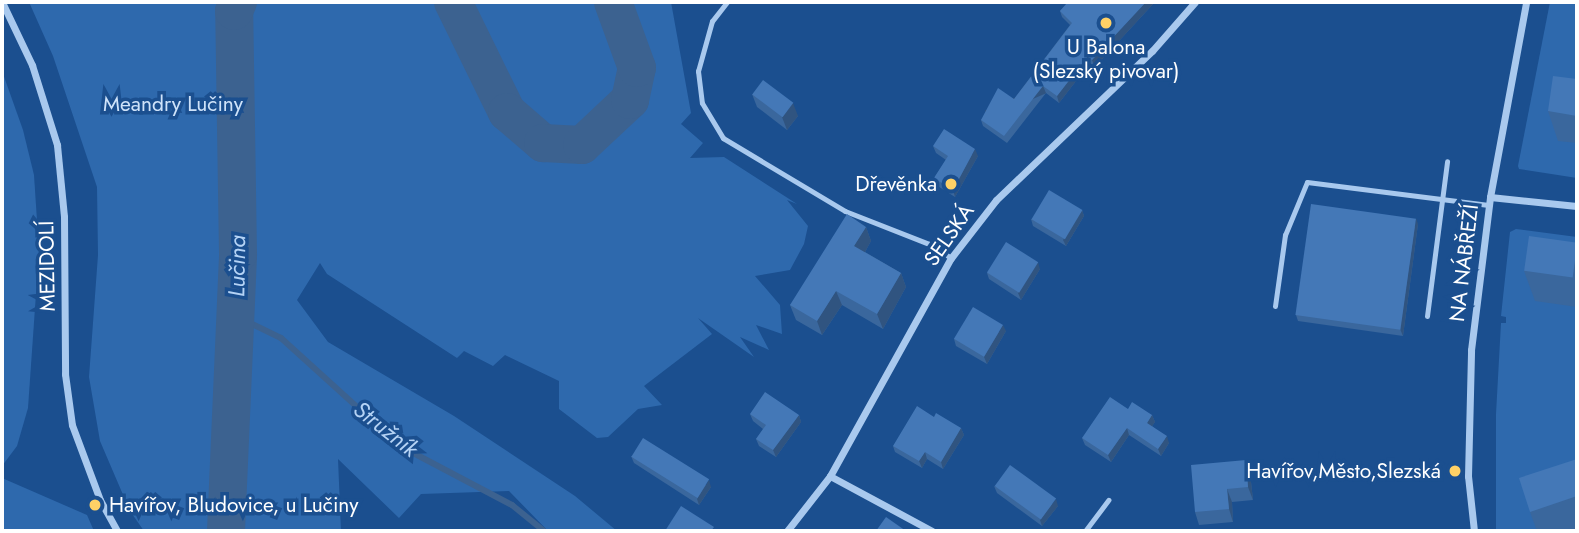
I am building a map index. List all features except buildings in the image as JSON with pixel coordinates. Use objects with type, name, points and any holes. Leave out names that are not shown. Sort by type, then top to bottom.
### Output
[{"type":"street","name":"MEZIDOLÍ","points":[[2,2],[32,65],[57,145],[64,217],[65,374],[72,425],[100,500],[117,531]]},
{"type":"street","name":"SELSKÁ","points":[[787,531],[830,476],[951,258],[996,200],[1152,51],[1195,2]]},
{"type":"street","name":"NA NÁBŘEŽÍ","points":[[1474,531],[1468,476],[1471,350],[1490,201],[1526,2]]},
{"type":"street","points":[[1490,201],[1577,206]]},
{"type":"street","points":[[830,476],[932,531]]},
{"type":"lane","points":[[727,2],[712,20],[698,71],[702,103],[723,138],[845,211],[929,244],[951,258]]},
{"type":"lane","points":[[1427,316],[1447,162]]},
{"type":"lane","points":[[1275,306],[1284,235],[1307,182],[1444,200],[1490,201]]},
{"type":"lane","points":[[1085,531],[1108,499]]},
{"type":"green space","name":"Meandry Lučiny","points":[[29,2],[671,2],[691,113],[681,124],[703,143],[690,158],[724,157],[797,204],[787,200],[808,226],[804,244],[790,270],[755,276],[780,305],[782,334],[756,325],[769,350],[740,337],[754,357],[698,318],[712,334],[644,386],[662,405],[638,409],[608,437],[597,438],[559,409],[559,381],[505,355],[493,366],[464,351],[457,358],[327,274],[320,263],[297,300],[328,342],[454,416],[575,496],[617,531],[548,531],[509,491],[421,494],[399,518],[338,459],[341,531],[144,531],[130,511],[100,441],[89,377],[98,255],[97,187],[53,56]]},
{"type":"green space","points":[[1550,2],[1577,2],[1577,178],[1519,169],[1518,166]]},
{"type":"green space","points":[[2,71],[23,130],[34,175],[39,251],[28,408],[17,446],[2,466]]},
{"type":"green space","points":[[1516,229],[1577,237],[1577,531],[1496,531],[1496,414],[1501,323],[1506,323],[1506,317],[1501,316],[1510,232]]},
{"type":"green space","points":[[2,478],[87,515],[94,531],[2,531]]},
{"type":"waterway","name":"Lučina","points":[[226,531],[238,254],[234,11],[238,2]]},
{"type":"waterway","name":"Lučina","points":[[453,2],[507,112],[543,143],[582,145],[630,100],[637,68],[613,2]]},
{"type":"waterway","name":"Stružník","points":[[236,316],[281,338],[400,446],[512,505],[544,531]]},
{"type":"place","name":"U Balona (Slezský pivovar)","points":[[1106,23]]},
{"type":"place","name":"Dřevěnka","points":[[951,184]]},
{"type":"place","name":"Havířov,Město,Slezská","points":[[1455,471]]},
{"type":"place","name":"Havířov, Bludovice, u Lučiny","points":[[95,505]]}]
